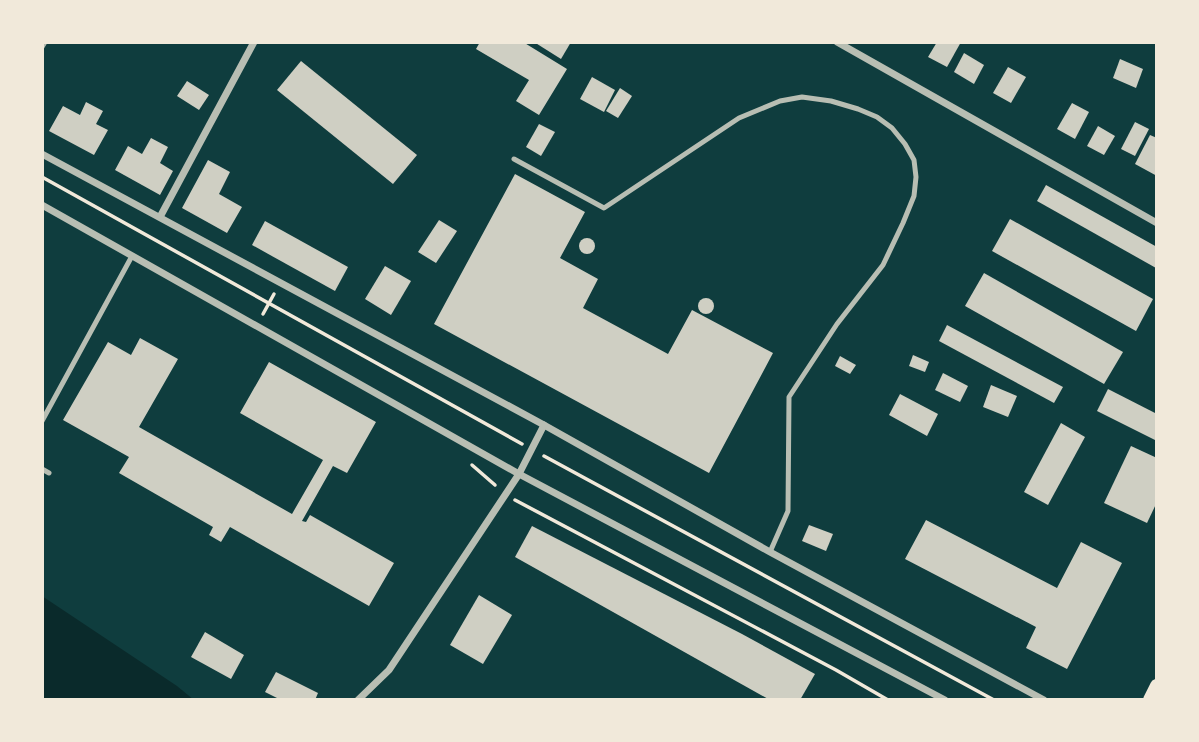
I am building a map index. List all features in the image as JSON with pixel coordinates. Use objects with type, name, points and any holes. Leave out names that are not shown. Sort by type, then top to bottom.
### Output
[{"type":"main road","points":[[1150,700],[1157,686]]},
{"type":"street","points":[[160,217],[254,42]]},
{"type":"street","points":[[837,42],[1157,223]]},
{"type":"street","points":[[42,153],[1044,700]]},
{"type":"street","points":[[42,205],[519,474],[945,700]]},
{"type":"street","points":[[358,700],[389,670],[519,474],[544,425]]},
{"type":"lane","points":[[42,47],[45,42]]},
{"type":"lane","points":[[514,159],[604,208],[739,118],[780,101],[802,97],[859,109],[892,128],[905,144],[915,160],[916,177],[914,196],[903,223],[883,265],[836,324],[789,397],[788,511],[770,552]]},
{"type":"lane","points":[[42,421],[132,256]]},
{"type":"lane","points":[[42,469],[50,473]]},
{"type":"path","points":[[42,177],[532,449],[994,700]]},
{"type":"path","points":[[472,465],[517,501],[824,663],[888,700]]},
{"type":"water","points":[[42,596],[177,686],[194,700],[42,700]]},
{"type":"building","points":[[480,42],[523,42],[567,69],[539,115],[516,101],[529,80],[476,49]]},
{"type":"building","points":[[534,42],[571,42],[561,59]]},
{"type":"building","points":[[937,42],[961,42],[947,67],[928,57]]},
{"type":"building","points":[[964,53],[984,65],[974,84],[954,72]]},
{"type":"building","points":[[1120,59],[1143,69],[1136,88],[1113,78]]},
{"type":"building","points":[[301,61],[417,155],[393,184],[277,90]]},
{"type":"building","points":[[1008,67],[1026,77],[1011,103],[993,93]]},
{"type":"building","points":[[592,77],[615,90],[604,112],[580,99]]},
{"type":"building","points":[[187,81],[209,95],[199,110],[177,96]]},
{"type":"building","points":[[620,88],[632,96],[618,118],[606,111]]},
{"type":"building","points":[[86,102],[103,111],[96,124],[108,130],[94,155],[49,131],[63,106],[80,115]]},
{"type":"building","points":[[1072,103],[1089,112],[1075,139],[1057,129]]},
{"type":"building","points":[[1135,122],[1149,129],[1135,156],[1121,149]]},
{"type":"building","points":[[539,124],[555,132],[541,156],[526,147]]},
{"type":"building","points":[[1098,126],[1115,136],[1104,155],[1087,146]]},
{"type":"building","points":[[1150,135],[1157,138],[1157,176],[1135,164]]},
{"type":"building","points":[[151,138],[168,147],[160,163],[173,171],[160,195],[115,170],[128,146],[142,154]]},
{"type":"building","points":[[208,160],[230,172],[219,194],[242,207],[227,233],[182,208]]},
{"type":"building","points":[[515,174],[585,212],[560,258],[598,279],[583,308],[668,354],[692,310],[773,353],[709,473],[434,324]]},
{"type":"building","points":[[1046,185],[1157,247],[1156,268],[1037,201]]},
{"type":"building","points":[[1010,219],[1153,299],[1136,331],[992,251]]},
{"type":"building","points":[[439,220],[457,231],[436,263],[418,252]]},
{"type":"building","points":[[265,221],[348,267],[335,291],[252,245]]},
{"type":"building","points":[[587,238],[595,246],[587,254],[579,246]]},
{"type":"building","points":[[385,266],[411,281],[391,315],[365,299]]},
{"type":"building","points":[[984,273],[1123,352],[1104,384],[965,306]]},
{"type":"building","points":[[703,298],[709,298],[714,306],[712,312],[703,314],[698,309],[698,303]]},
{"type":"building","points":[[947,325],[1063,387],[1054,403],[939,341]]},
{"type":"building","points":[[140,338],[178,359],[139,427],[292,514],[323,460],[240,413],[269,362],[376,422],[347,473],[333,466],[302,521],[306,522],[310,515],[394,563],[369,606],[230,527],[221,542],[209,535],[213,527],[119,473],[129,457],[63,420],[108,342],[131,355]]},
{"type":"building","points":[[913,355],[929,362],[925,372],[909,366]]},
{"type":"building","points":[[840,356],[856,365],[850,374],[835,366]]},
{"type":"building","points":[[943,373],[968,386],[960,402],[935,390]]},
{"type":"building","points":[[991,385],[1017,396],[1008,417],[983,407]]},
{"type":"building","points":[[1108,389],[1157,414],[1157,441],[1097,411]]},
{"type":"building","points":[[900,394],[938,414],[927,436],[889,415]]},
{"type":"building","points":[[1061,423],[1085,437],[1048,505],[1024,492]]},
{"type":"building","points":[[1131,446],[1157,458],[1157,502],[1147,523],[1104,503]]},
{"type":"building","points":[[926,520],[1057,588],[1081,542],[1122,563],[1067,669],[1026,648],[1036,627],[905,559]]},
{"type":"building","points":[[809,525],[833,534],[826,551],[802,541]]},
{"type":"building","points":[[532,526],[815,674],[800,700],[770,700],[515,557]]},
{"type":"building","points":[[479,595],[512,615],[483,664],[450,645]]},
{"type":"building","points":[[205,632],[244,655],[231,679],[191,657]]},
{"type":"building","points":[[276,672],[318,693],[315,700],[281,700],[265,692]]}]
